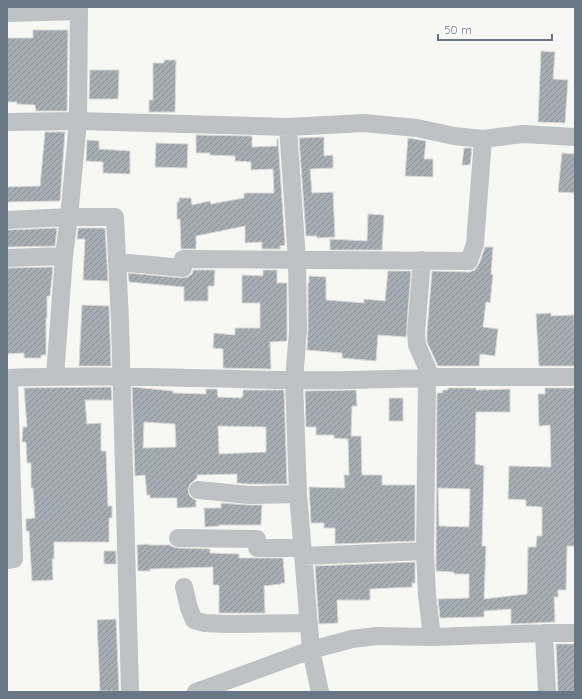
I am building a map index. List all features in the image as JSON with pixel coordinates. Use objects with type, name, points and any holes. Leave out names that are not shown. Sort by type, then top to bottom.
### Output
[{"type":"street","points":[[7,13],[79,9],[78,121],[64,256],[55,376]]},
{"type":"street","points":[[7,122],[78,121],[288,127],[364,123],[417,128],[454,136],[483,139],[524,134],[575,137]]},
{"type":"street","points":[[288,127],[297,260],[298,330],[294,380],[298,494],[311,650],[320,692]]},
{"type":"street","points":[[118,262],[183,268],[183,259],[469,261],[475,244],[483,139]]},
{"type":"street","points":[[7,220],[69,217],[115,217],[118,262],[130,692]]},
{"type":"street","points":[[7,258],[64,256]]},
{"type":"street","points":[[422,260],[416,332],[418,345],[429,377],[425,551],[427,595],[432,637]]},
{"type":"street","points":[[7,560],[14,559],[8,378],[121,376],[294,380],[429,377],[575,377]]},
{"type":"street","points":[[198,490],[249,495],[298,494]]},
{"type":"street","points":[[178,538],[257,538],[257,548],[302,552],[425,551]]},
{"type":"street","points":[[184,588],[194,620],[200,622],[227,624],[309,623]]},
{"type":"street","points":[[544,633],[547,692]]},
{"type":"street","points":[[196,692],[311,650],[352,639],[377,636],[432,637],[575,633]]},
{"type":"building","points":[[33,30],[68,30],[67,111],[36,111],[35,105],[7,102],[7,38],[33,38]]},
{"type":"building","points":[[541,51],[555,52],[553,79],[568,80],[565,123],[538,122]]},
{"type":"building","points":[[164,60],[176,60],[175,112],[149,112],[149,100],[153,100],[153,63],[164,63]]},
{"type":"building","points":[[90,70],[119,70],[118,99],[89,99]]},
{"type":"building","points":[[45,132],[65,132],[60,201],[7,202],[7,187],[40,186]]},
{"type":"building","points":[[196,135],[252,136],[252,147],[277,146],[278,139],[285,245],[280,246],[280,249],[262,249],[262,242],[245,243],[245,226],[196,236],[196,249],[181,249],[180,219],[177,219],[177,202],[179,202],[179,198],[191,198],[192,205],[210,201],[211,204],[244,198],[244,193],[274,193],[273,169],[251,170],[251,162],[235,161],[235,156],[196,153]]},
{"type":"building","points":[[324,137],[324,156],[333,155],[333,168],[310,169],[312,193],[333,192],[335,237],[317,238],[317,236],[306,236],[299,138]]},
{"type":"building","points":[[408,138],[426,141],[424,159],[433,159],[433,177],[405,176]]},
{"type":"building","points":[[87,140],[99,141],[99,149],[130,151],[130,174],[103,173],[103,162],[86,161]]},
{"type":"building","points":[[156,143],[188,144],[187,168],[155,167]]},
{"type":"building","points":[[464,148],[472,148],[470,165],[462,165]]},
{"type":"building","points":[[562,153],[575,154],[575,193],[558,192]]},
{"type":"building","points":[[368,214],[384,215],[382,250],[330,250],[330,239],[367,241]]},
{"type":"building","points":[[57,228],[55,246],[7,247],[7,230]]},
{"type":"building","points":[[78,228],[105,228],[108,281],[83,280],[85,239],[77,239]]},
{"type":"building","points":[[485,247],[493,247],[491,274],[493,275],[490,303],[486,302],[483,327],[498,329],[495,356],[480,354],[479,366],[438,366],[427,342],[432,271],[469,272],[475,270],[479,264]]},
{"type":"building","points":[[53,267],[50,296],[47,296],[46,355],[41,355],[41,358],[24,358],[24,353],[7,354],[7,268]]},
{"type":"building","points":[[193,270],[215,270],[214,286],[208,286],[208,301],[184,301],[184,287],[129,282],[128,273],[182,278],[188,277],[192,274]]},
{"type":"building","points":[[263,270],[277,270],[277,283],[287,283],[287,341],[270,342],[271,369],[223,368],[223,349],[213,348],[214,333],[235,335],[235,328],[260,328],[260,303],[242,303],[242,275],[263,276]]},
{"type":"building","points":[[388,271],[411,271],[406,337],[378,335],[376,361],[342,358],[342,353],[307,350],[309,276],[326,277],[326,300],[364,303],[364,299],[385,301]]},
{"type":"building","points":[[82,305],[109,306],[111,366],[79,366]]},
{"type":"building","points":[[551,313],[551,316],[574,315],[575,366],[539,366],[536,314]]},
{"type":"building","points":[[111,387],[112,400],[85,400],[87,424],[101,423],[101,451],[106,451],[108,506],[112,506],[112,518],[109,518],[109,542],[54,542],[54,559],[52,559],[53,580],[32,581],[29,531],[26,531],[26,519],[35,518],[33,488],[31,488],[31,463],[27,463],[26,442],[22,442],[23,427],[27,427],[24,388]]},
{"type":"building","points":[[132,387],[173,391],[173,393],[206,394],[206,389],[217,389],[218,397],[242,398],[243,390],[284,390],[287,484],[237,483],[237,474],[197,475],[197,478],[190,484],[188,489],[189,495],[196,500],[196,507],[177,508],[177,498],[150,498],[150,495],[147,495],[145,475],[135,476]],"holes":[[[144,422],[175,424],[176,447],[143,448]],[[218,426],[266,427],[266,452],[219,454]]]},
{"type":"building","points":[[448,388],[476,388],[476,390],[510,389],[510,412],[476,412],[475,464],[484,466],[482,546],[486,546],[484,599],[527,594],[528,547],[536,547],[537,536],[542,536],[542,507],[526,506],[526,500],[508,499],[509,466],[551,467],[550,425],[539,426],[538,394],[545,394],[545,388],[575,388],[575,546],[567,546],[566,590],[558,590],[558,597],[554,597],[555,622],[511,624],[511,609],[484,611],[484,617],[440,618],[438,599],[469,598],[469,574],[454,574],[454,572],[436,571],[437,393],[442,393],[443,390],[448,390]],"holes":[[[438,488],[470,489],[469,527],[439,526]]]},
{"type":"building","points":[[356,390],[357,406],[352,406],[351,436],[361,436],[362,475],[382,475],[382,485],[415,485],[415,541],[335,544],[335,528],[324,528],[324,523],[311,523],[309,487],[345,488],[344,475],[349,475],[348,439],[334,438],[334,435],[316,435],[316,427],[306,427],[305,391]]},
{"type":"building","points":[[389,398],[403,398],[403,421],[389,421]]},
{"type":"building","points":[[221,503],[262,505],[261,525],[219,525],[205,527],[204,508],[221,508]]},
{"type":"building","points":[[137,545],[170,545],[178,548],[210,549],[210,553],[239,554],[239,558],[283,558],[285,583],[264,586],[265,613],[219,613],[219,585],[213,585],[213,567],[150,569],[150,571],[138,571]]},
{"type":"building","points":[[104,551],[116,551],[116,564],[104,564]]},
{"type":"building","points":[[415,562],[415,583],[412,583],[412,587],[370,589],[370,600],[337,600],[338,623],[319,624],[315,566]]},
{"type":"building","points":[[116,619],[119,691],[100,691],[97,620]]},
{"type":"building","points":[[556,644],[575,644],[575,692],[558,692]]}]
